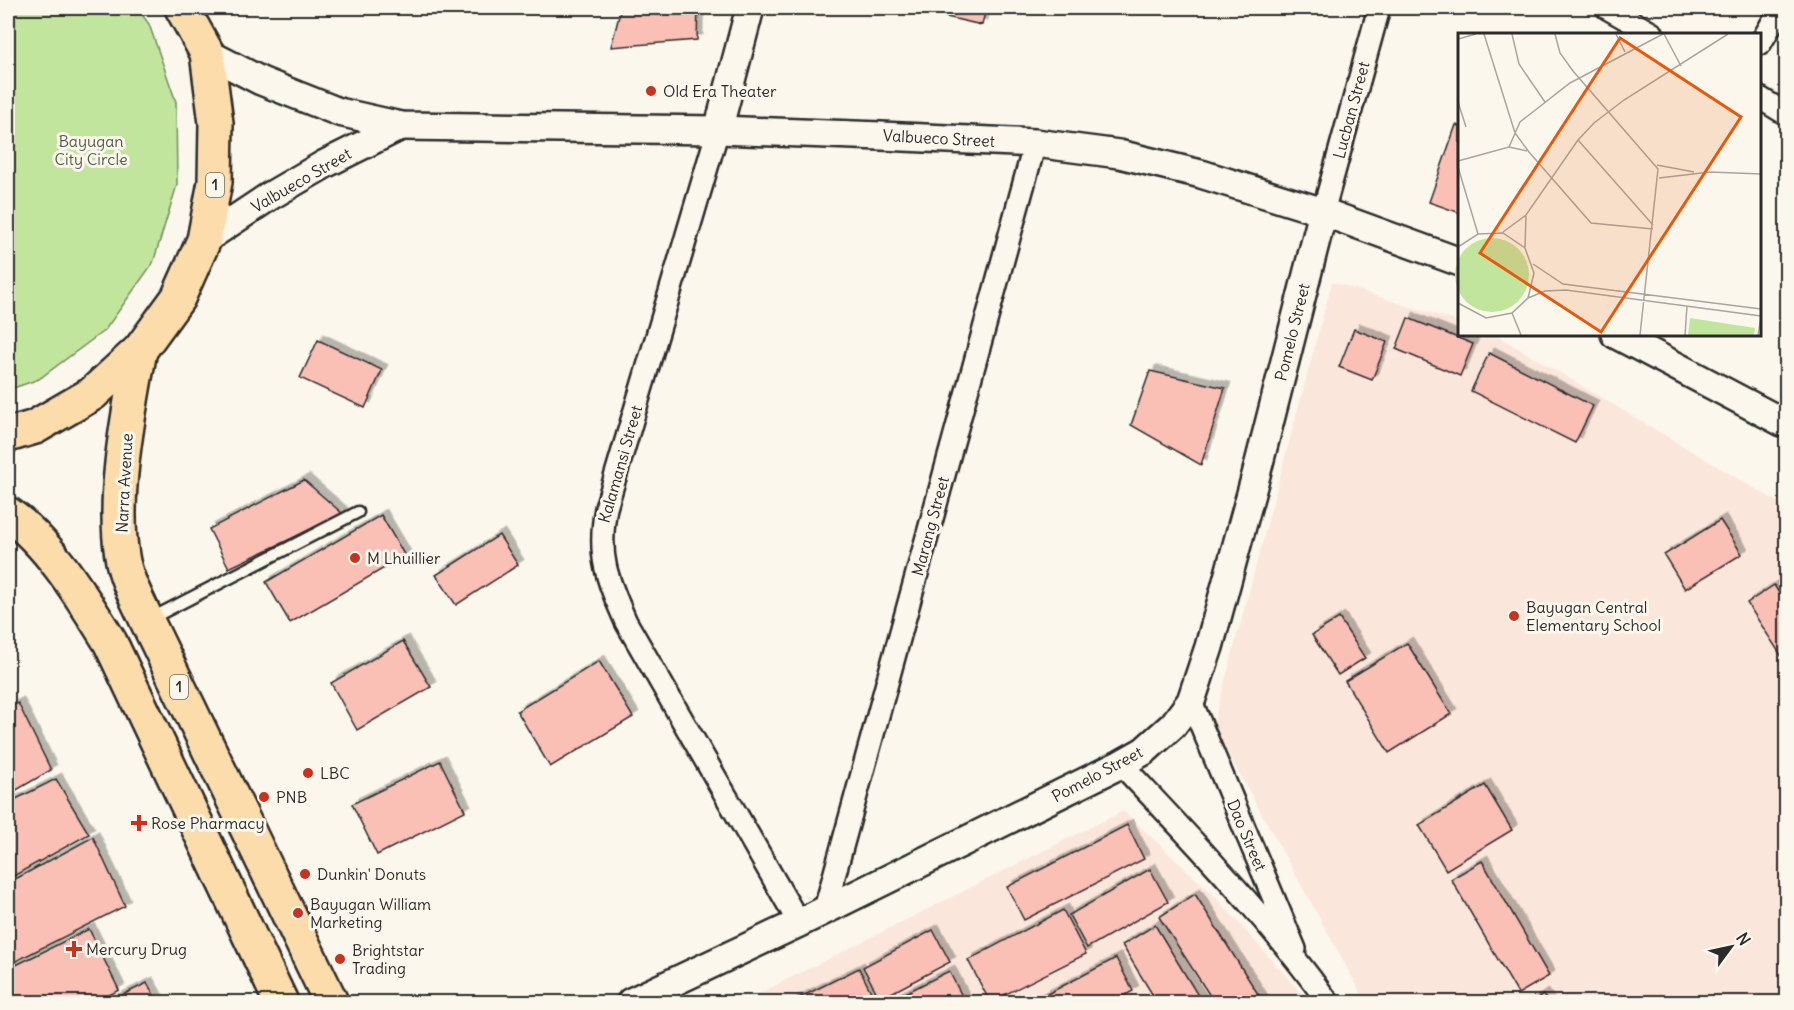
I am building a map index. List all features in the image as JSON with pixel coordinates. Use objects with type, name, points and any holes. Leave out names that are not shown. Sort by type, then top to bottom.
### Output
[{"type":"highway","name":"1","points":[[8,435],[35,427],[92,394],[140,350],[178,298],[204,240],[215,182],[216,123],[207,53],[182,8]]},
{"type":"highway","name":"Narra Avenue","points":[[140,350],[123,459],[119,526],[122,559],[147,621],[331,1002]]},
{"type":"highway","points":[[8,514],[25,526],[74,586],[110,642],[281,1002]]},
{"type":"street","name":"Kalamansi Street","points":[[750,8],[718,130],[606,508],[601,533],[604,561],[611,586],[626,622],[799,922]]},
{"type":"street","name":"Lucban Street","points":[[1323,212],[1379,8]]},
{"type":"street","points":[[1607,8],[1651,33]]},
{"type":"street","points":[[1761,42],[1781,8]]},
{"type":"street","name":"Valbueco Street","points":[[207,53],[261,81],[339,112],[401,126],[718,130],[1035,142],[1119,154],[1201,174],[1323,212],[1458,261]]},
{"type":"street","points":[[1761,99],[1786,114]]},
{"type":"street","name":"Valbueco Street","points":[[204,240],[316,170],[401,126]]},
{"type":"street","name":"Marang Street","points":[[825,909],[1035,142]]},
{"type":"street","name":"Pomelo Street","points":[[630,1002],[1121,764],[1144,751],[1173,725],[1191,701],[1209,647],[1256,475],[1323,212]]},
{"type":"street","points":[[1619,336],[1786,424]]},
{"type":"street","name":"Dao Street","points":[[1191,701],[1304,969]]},
{"type":"street","name":"Dao Street","points":[[1121,764],[1244,898],[1304,969],[1328,1002]]},
{"type":"lane","points":[[147,621],[358,512]]},
{"type":"shaded area","name":"Bayugan Central Elementary School","points":[[1332,282],[1458,322],[1458,336],[1498,336],[1786,507],[1786,1002],[1366,1002],[1213,726]]},
{"type":"shaded area","points":[[1123,811],[1214,895],[1309,1002],[742,1002]]},
{"type":"green space","name":"Bayugan City Circle","points":[[8,8],[137,8],[149,24],[176,102],[177,185],[153,263],[105,330],[39,379],[8,390]]},
{"type":"building","points":[[621,8],[698,8],[697,40],[611,47]]},
{"type":"building","points":[[915,8],[986,8],[982,25],[915,10]]},
{"type":"building","points":[[1456,125],[1458,126],[1458,212],[1429,202]]},
{"type":"building","points":[[1408,318],[1473,344],[1460,376],[1396,349]]},
{"type":"building","points":[[1354,329],[1387,342],[1372,380],[1339,367]]},
{"type":"building","points":[[318,340],[382,370],[365,408],[300,378]]},
{"type":"building","points":[[1489,353],[1593,406],[1575,443],[1471,391]]},
{"type":"building","points":[[1150,371],[1225,388],[1201,465],[1131,425]]},
{"type":"building","points":[[304,480],[343,514],[229,568],[209,529]]},
{"type":"building","points":[[381,515],[405,556],[290,623],[266,582]]},
{"type":"building","points":[[1720,520],[1742,554],[1685,589],[1664,555]]},
{"type":"building","points":[[499,535],[518,565],[456,605],[436,575]]},
{"type":"building","points":[[1774,585],[1786,604],[1786,663],[1747,603]]},
{"type":"building","points":[[1339,618],[1365,658],[1338,675],[1312,635]]},
{"type":"building","points":[[403,641],[431,687],[357,730],[331,683]]},
{"type":"building","points":[[1407,643],[1451,714],[1389,753],[1345,681]]},
{"type":"building","points":[[599,661],[633,717],[550,767],[517,711]]},
{"type":"building","points":[[18,703],[51,770],[8,795],[8,708]]},
{"type":"building","points":[[440,761],[465,811],[377,855],[352,804]]},
{"type":"building","points":[[56,779],[89,834],[8,879],[8,803]]},
{"type":"building","points":[[1485,785],[1512,830],[1446,870],[1419,825]]},
{"type":"building","points":[[1127,825],[1144,859],[1024,920],[1007,887]]},
{"type":"building","points":[[93,837],[125,906],[8,965],[8,883]]},
{"type":"building","points":[[1482,861],[1549,976],[1518,994],[1451,879]]},
{"type":"building","points":[[1150,869],[1168,902],[1087,948],[1069,915]]},
{"type":"building","points":[[1195,894],[1263,1002],[1214,1002],[1159,917]]},
{"type":"building","points":[[1063,910],[1086,954],[990,1002],[968,960]]},
{"type":"building","points":[[1155,925],[1202,1002],[1157,1002],[1122,945]]},
{"type":"building","name":"Mercury Drug","points":[[89,929],[119,990],[96,1002],[8,1002],[8,969]]},
{"type":"building","points":[[933,930],[950,962],[880,999],[863,967]]},
{"type":"building","points":[[1116,958],[1133,991],[1112,1002],[1032,1002]]},
{"type":"building","points":[[859,968],[876,1002],[791,1002]]},
{"type":"building","points":[[949,971],[965,1002],[888,1002]]},
{"type":"building","points":[[147,983],[158,1002],[108,1002]]},
{"type":"building","points":[[1543,995],[1548,1002],[1531,1002]]},
{"type":"place","name":"Old Era Theater","points":[[651,91]]},
{"type":"place","name":"M Lhuillier","points":[[355,558]]},
{"type":"place","name":"Bayugan Central Elementary School","points":[[1514,616]]},
{"type":"place","name":"LBC","points":[[308,773]]},
{"type":"place","name":"PNB","points":[[264,797]]},
{"type":"place","name":"Rose Pharmacy","points":[[139,823]]},
{"type":"place","name":"Dunkin' Donuts","points":[[305,874]]},
{"type":"place","name":"Bayugan William Marketing","points":[[298,913]]},
{"type":"place","name":"Mercury Drug","points":[[74,949]]},
{"type":"place","name":"Brightstar Trading","points":[[340,959]]}]
